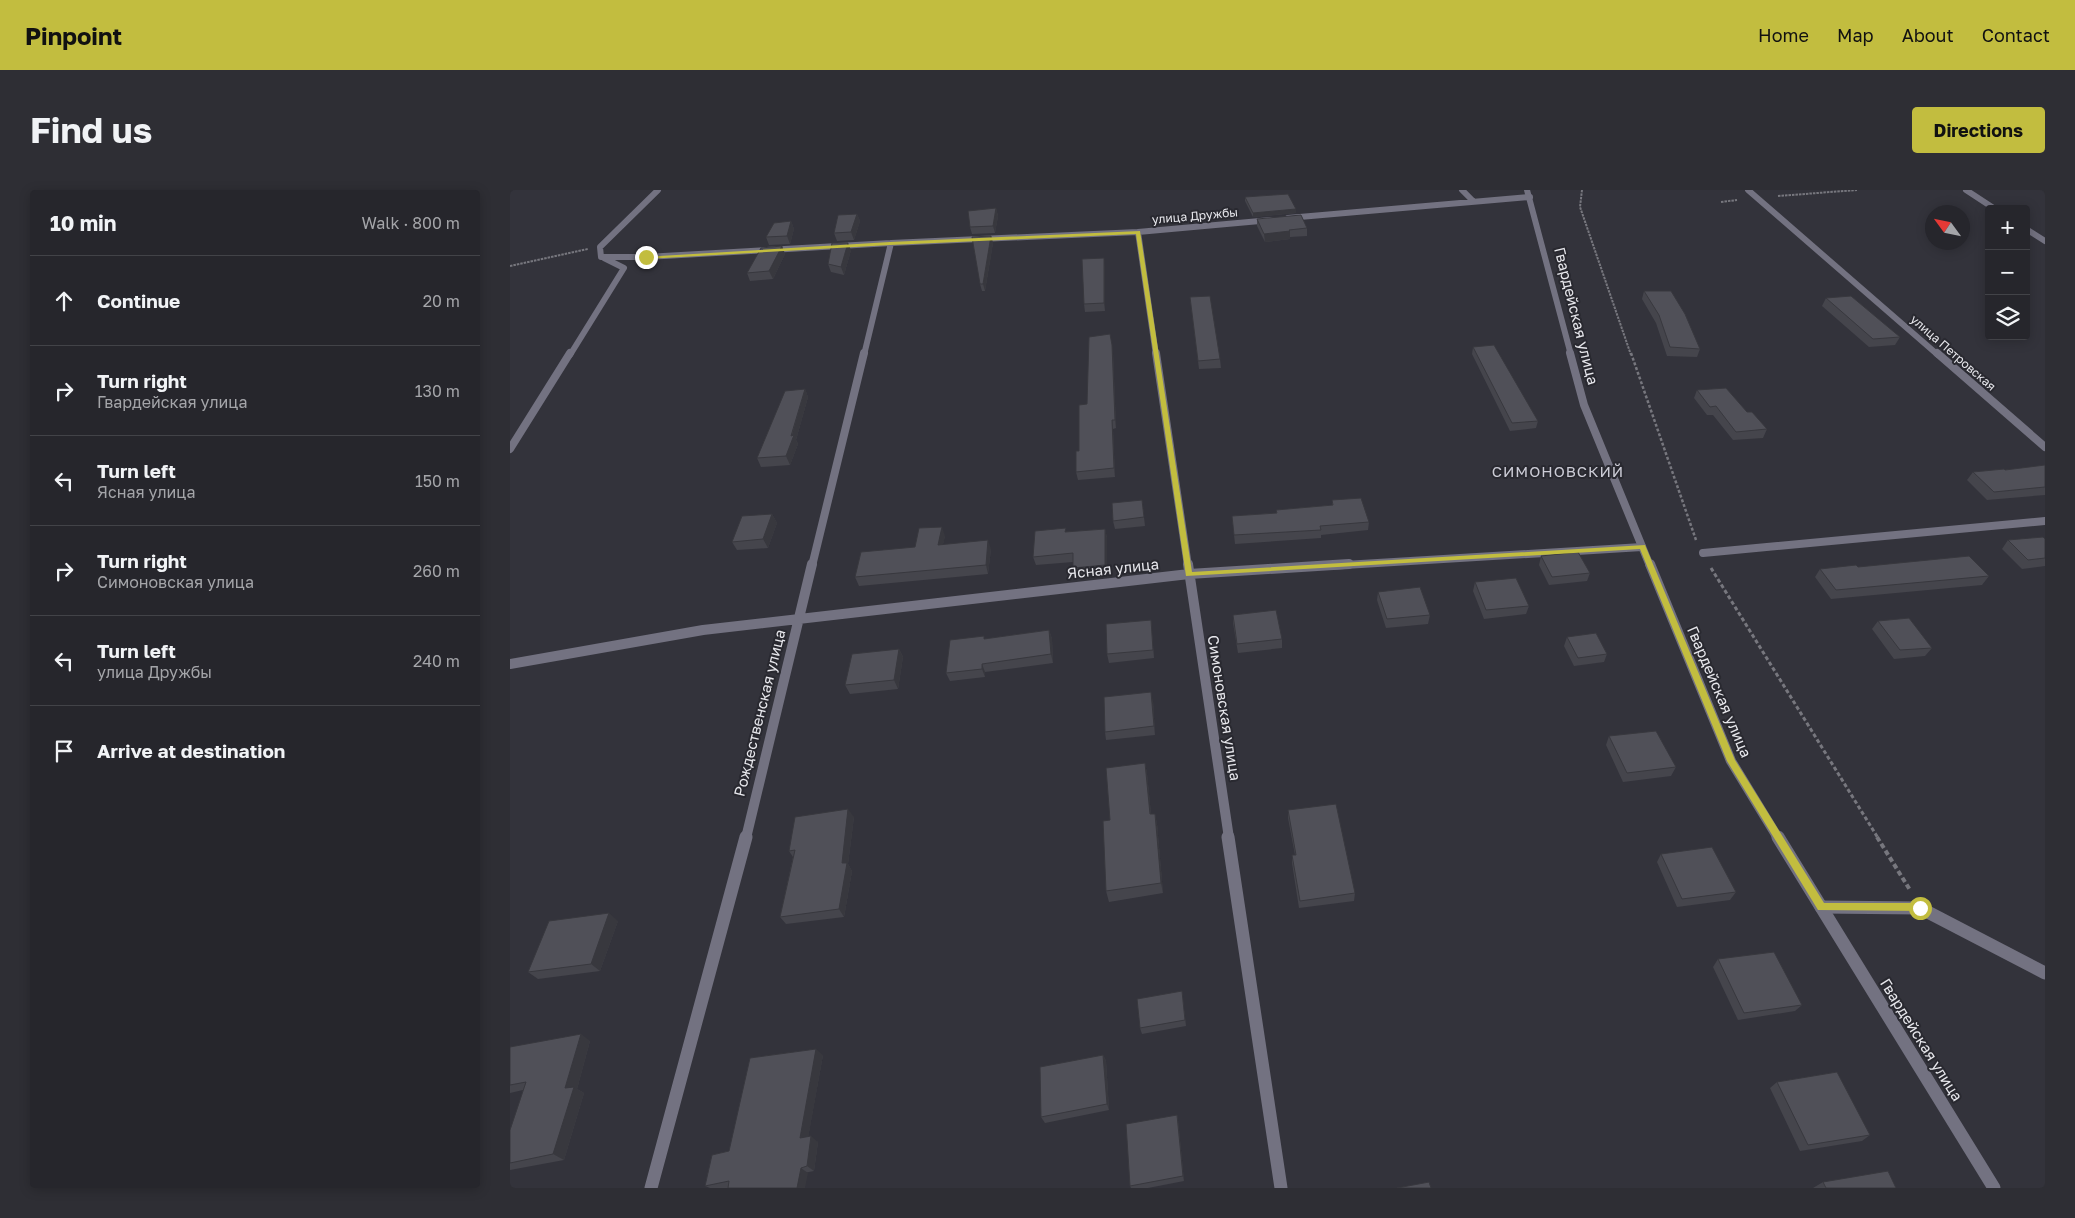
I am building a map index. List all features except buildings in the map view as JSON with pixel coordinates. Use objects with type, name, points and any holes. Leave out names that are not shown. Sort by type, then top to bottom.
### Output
[{"type":"street","points":[[510,449],[624,268],[601,257],[600,246],[658,190]]},
{"type":"street","points":[[1462,190],[1473,201]]},
{"type":"street","name":"улица Петровская","points":[[1748,190],[2045,447]]},
{"type":"street","points":[[1966,190],[1989,205]]},
{"type":"street","name":"улица Дружбы","points":[[601,257],[646,257],[890,243],[1138,232],[1473,201],[1529,194]]},
{"type":"street","name":"Гвардейская улица","points":[[1529,194],[1584,405],[1731,761],[1994,1188]]},
{"type":"street","name":"Симоновская улица","points":[[1138,232],[1281,1188]]},
{"type":"street","points":[[2030,232],[2045,241]]},
{"type":"street","name":"Рождественская улица","points":[[651,1188],[745,840],[890,243]]},
{"type":"street","points":[[1703,553],[2045,521]]},
{"type":"street","name":"Ясная улица","points":[[510,664],[703,630],[1189,574],[1642,547]]},
{"type":"street","points":[[1821,907],[1920,908],[2045,973]]},
{"type":"path","points":[[1757,198],[1857,190]]},
{"type":"path","points":[[510,266],[600,246]]},
{"type":"district","name":"СИМОНОВСКИЙ","points":[[1558,472]]},
{"type":"route","points":[[646,257],[890,243],[1138,232],[1189,574],[1642,547],[1731,761],[1821,907],[1920,908]]}]
